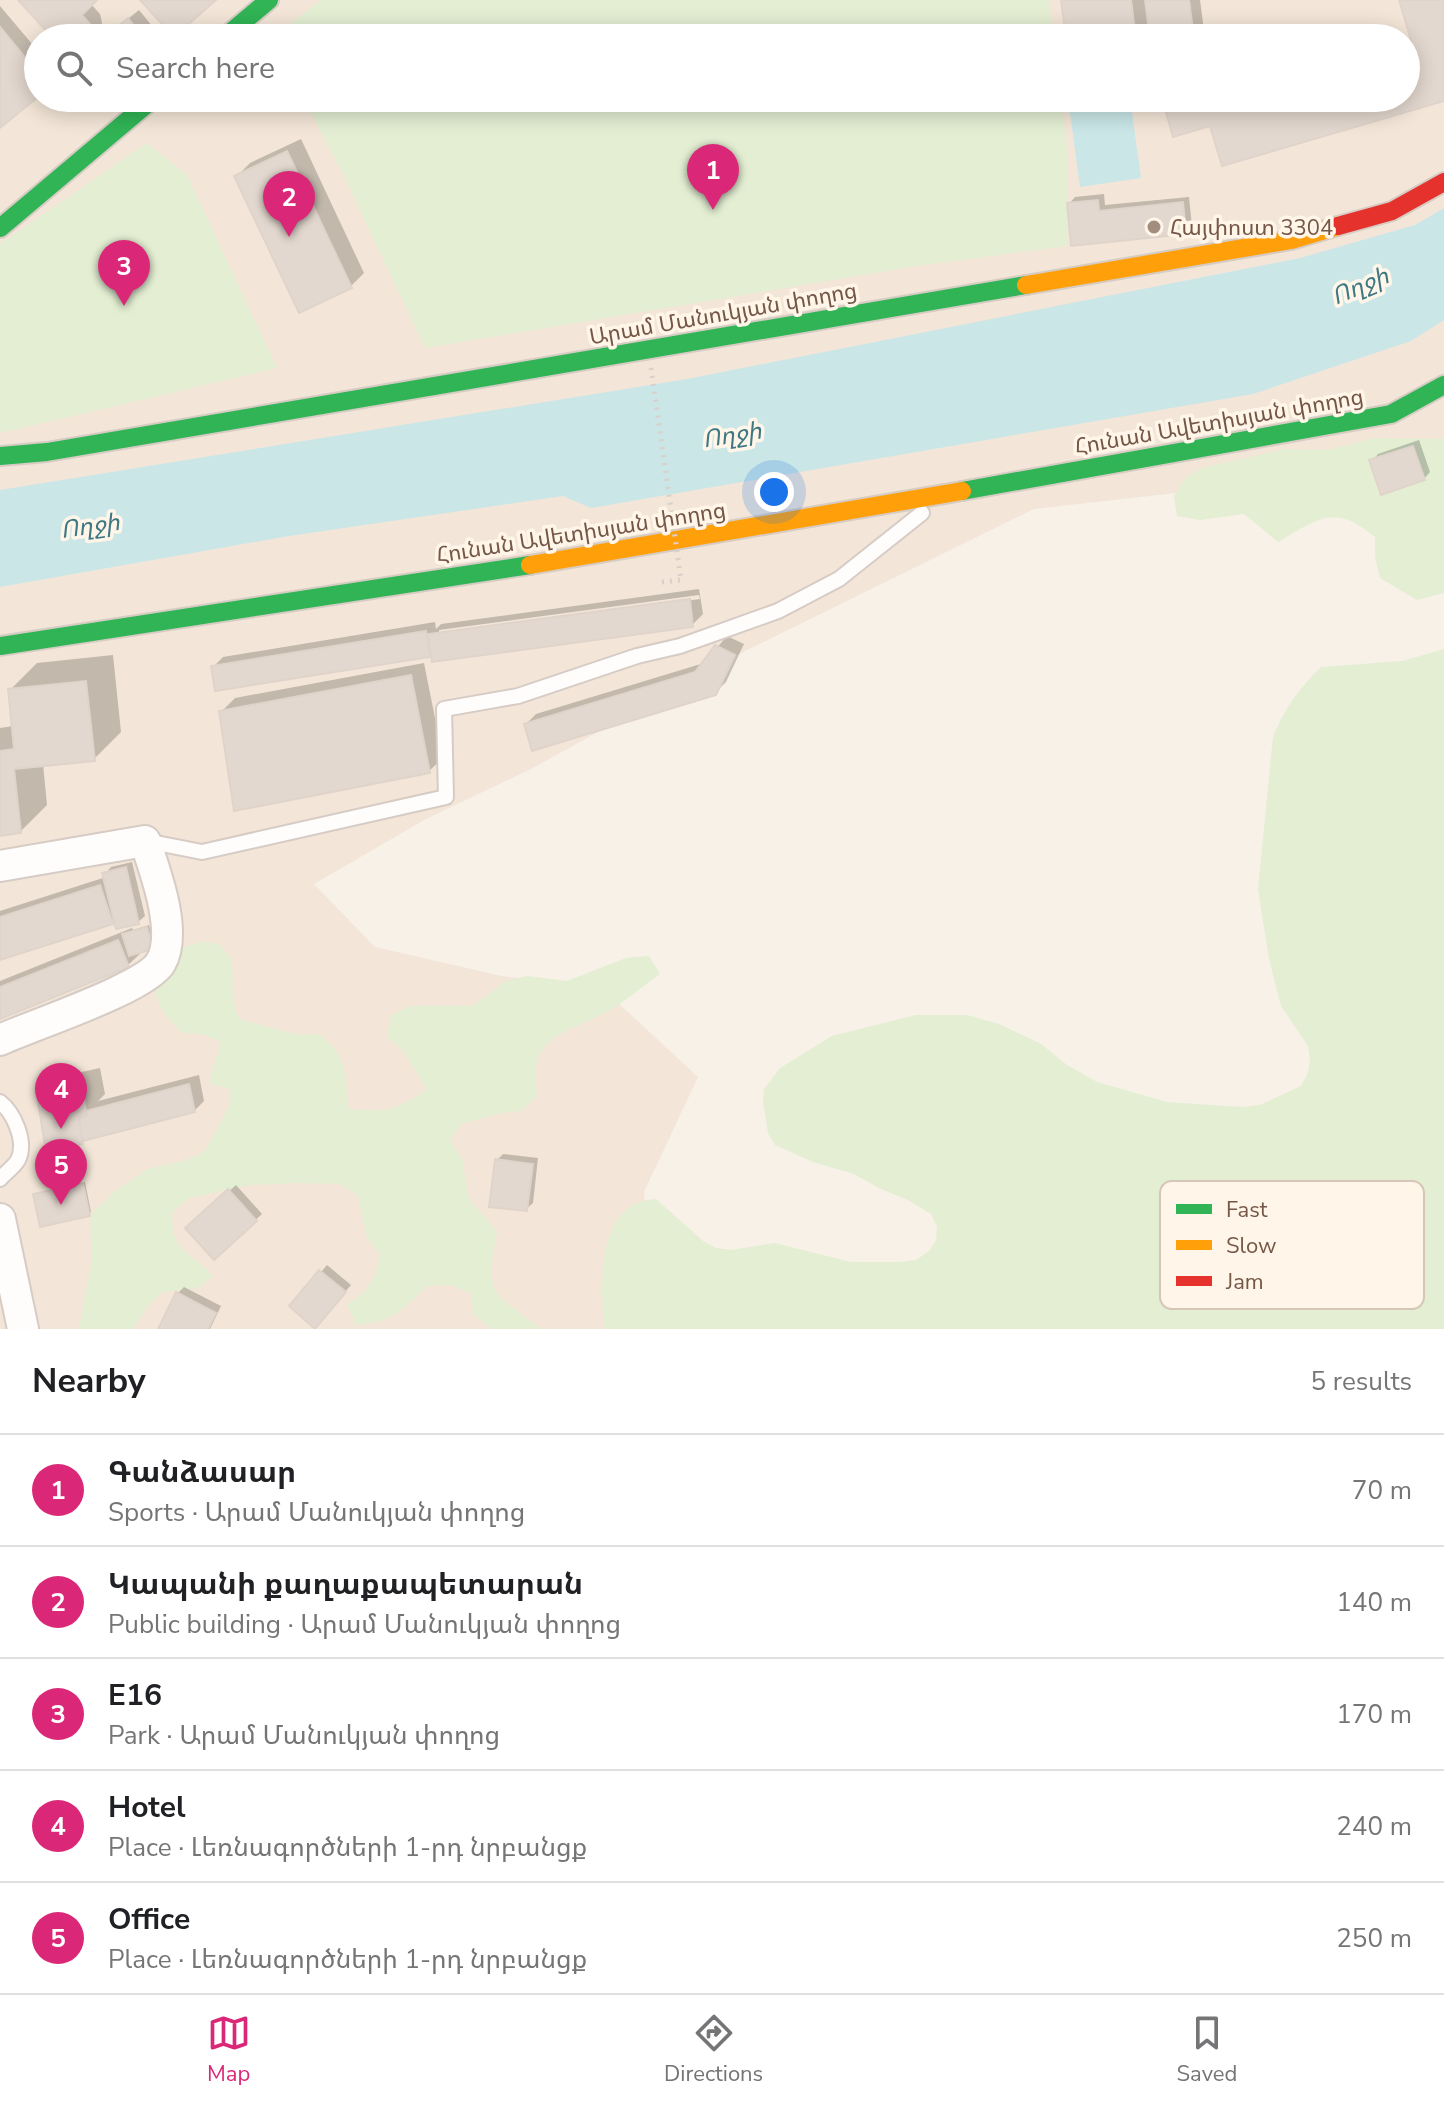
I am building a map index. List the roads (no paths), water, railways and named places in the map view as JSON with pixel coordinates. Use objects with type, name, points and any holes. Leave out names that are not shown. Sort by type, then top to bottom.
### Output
[{"type":"main road","points":[[241,24],[269,0]]},
{"type":"main road","points":[[0,228],[137,112]]},
{"type":"main road","name":"Արամ Մանուկյան փողոց","points":[[0,456],[78,447],[1291,240],[1392,211],[1444,182]]},
{"type":"main road","name":"Հունան Ավետիսյան փողոց","points":[[0,646],[622,551],[1324,428],[1391,414],[1444,385]]},
{"type":"street","points":[[0,866],[145,841],[163,897],[168,930],[161,962],[142,980],[0,1040]]},
{"type":"street","points":[[0,1219],[23,1329]]},
{"type":"lane","points":[[145,841],[202,852],[446,797],[444,709],[518,696],[622,660],[680,646],[778,611],[839,579],[944,495]]},
{"type":"lane","points":[[0,1102],[8,1108],[21,1139],[19,1159],[0,1179]]},
{"type":"water","points":[[1070,112],[1132,112],[1141,178],[1080,187]]},
{"type":"water","name":"Ողջի","points":[[1444,208],[1444,320],[1411,341],[1253,394],[591,508],[563,496],[289,536],[0,587],[0,490],[687,379],[1300,258],[1415,225]]},
{"type":"place","name":"Գանձասար","points":[[713,210]]},
{"type":"place","name":"Հայփոստ 3304","points":[[1154,227]]},
{"type":"place","name":"Կապանի քաղաքապետարան","points":[[289,237]]},
{"type":"place","name":"E16","points":[[124,306]]},
{"type":"place","name":"Hotel","points":[[61,1129]]},
{"type":"place","name":"Office","points":[[61,1205]]}]
